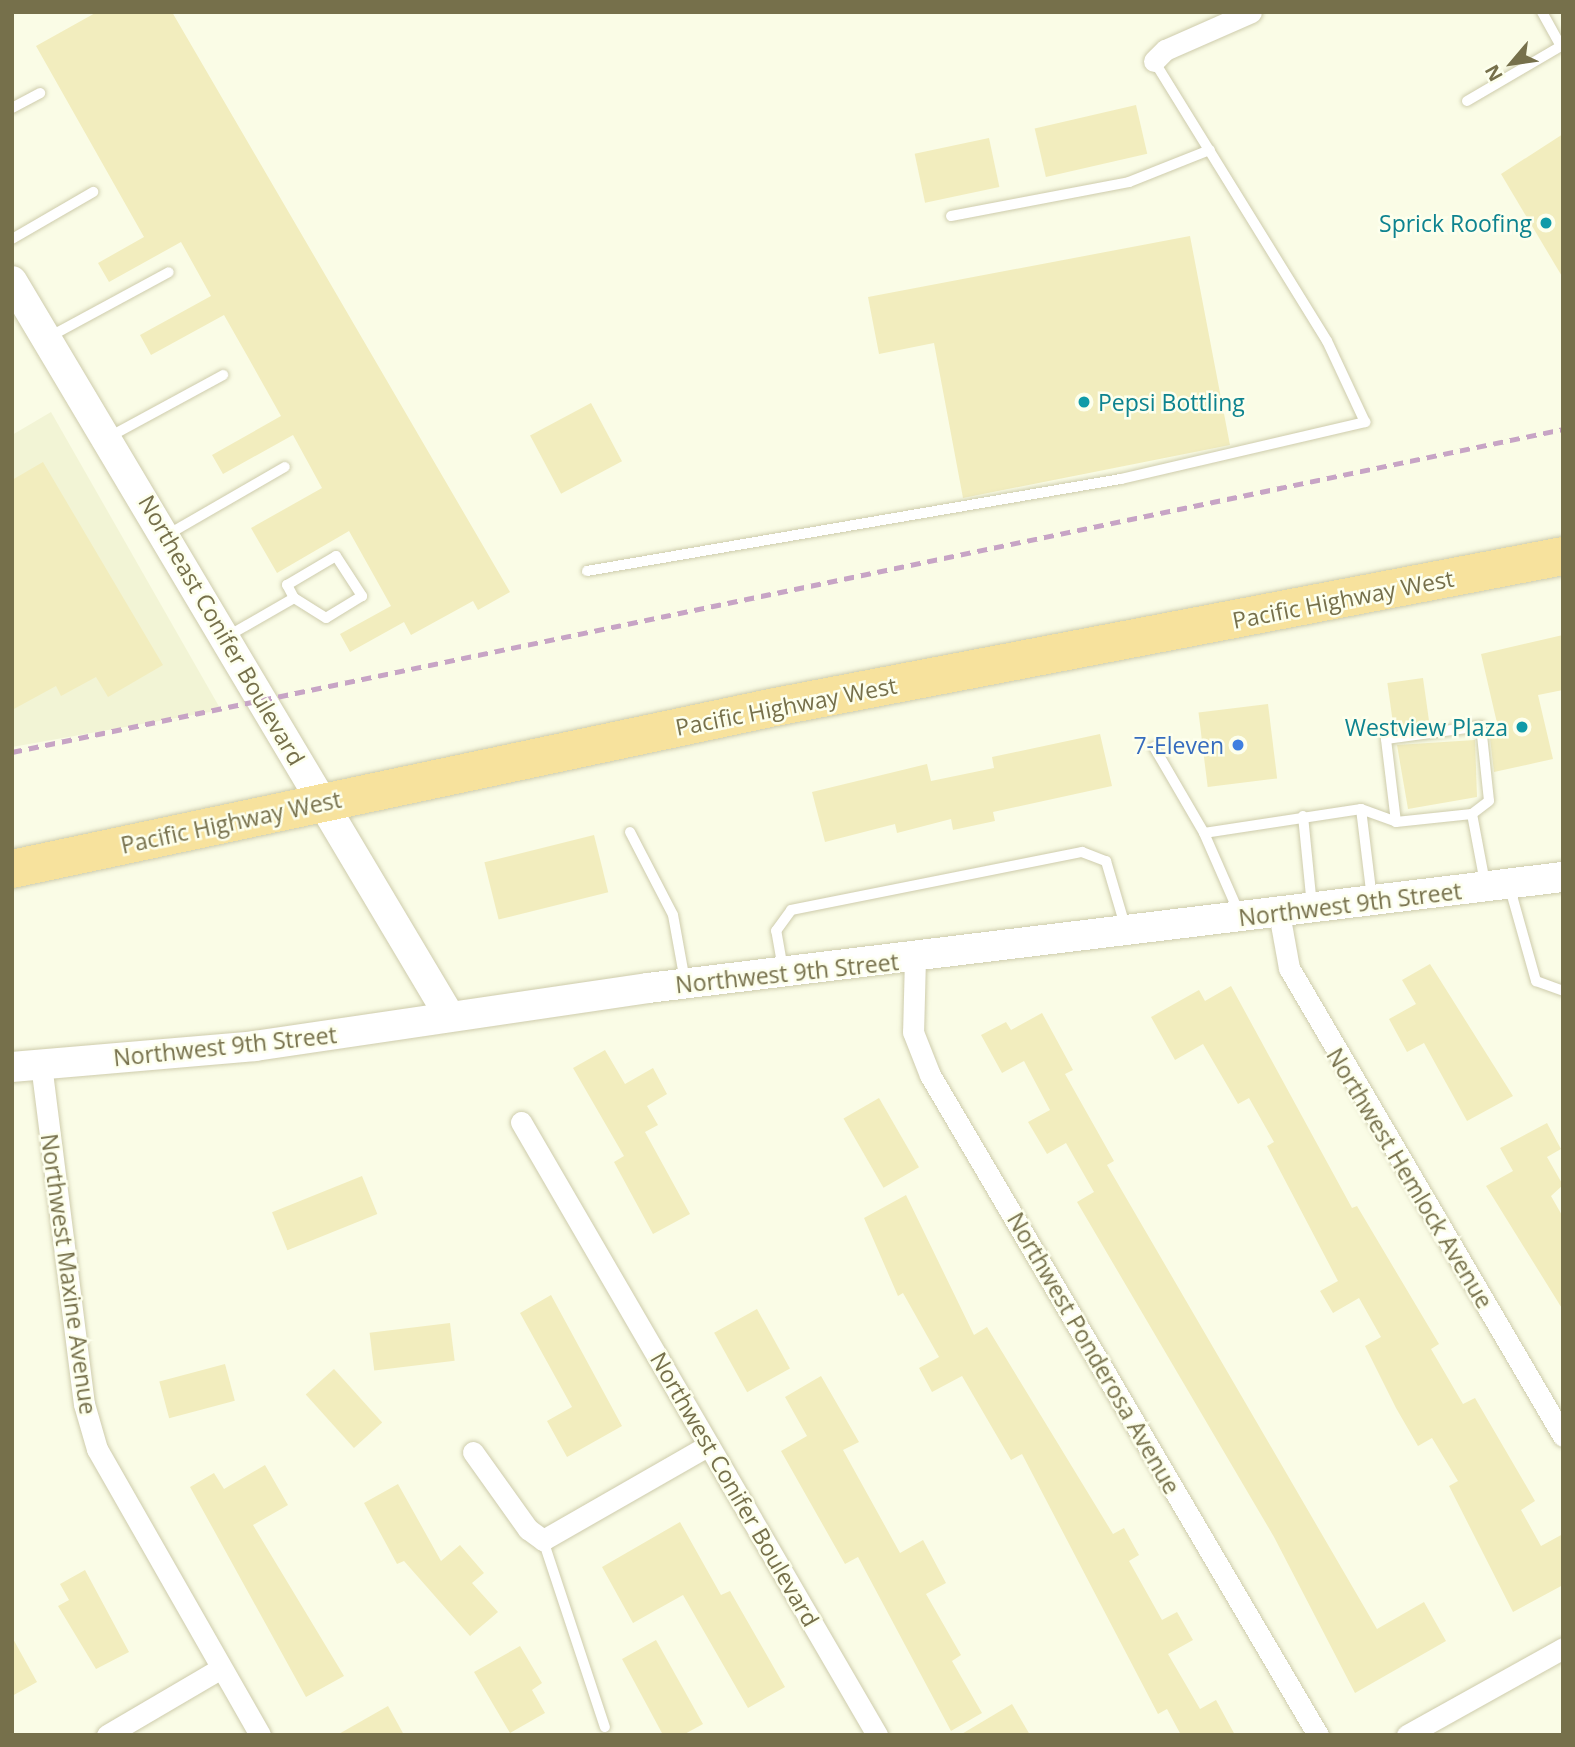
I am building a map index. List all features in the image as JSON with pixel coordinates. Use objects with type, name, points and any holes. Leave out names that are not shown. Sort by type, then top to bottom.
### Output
[{"type":"highway","name":"Pacific Highway West","points":[[12,869],[770,708],[1563,556]]},
{"type":"street","points":[[1154,61],[1165,50],[1251,12]]},
{"type":"street","name":"Northeast Conifer Boulevard","points":[[12,281],[228,636],[322,802],[450,1017]]},
{"type":"street","name":"Northwest 9th Street","points":[[27,1066],[256,1046],[685,984],[1563,877]]},
{"type":"street","name":"Northwest Hemlock Avenue","points":[[1279,913],[1289,968],[1563,1436]]},
{"type":"street","name":"Northwest Ponderosa Avenue","points":[[915,958],[913,1032],[930,1075],[1318,1735]]},
{"type":"street","name":"Northwest Maxine Avenue","points":[[27,1066],[84,1404],[97,1449],[260,1735]]},
{"type":"street","name":"Northwest Conifer Boulevard","points":[[521,1122],[877,1735]]},
{"type":"street","points":[[473,1452],[528,1529],[544,1540],[709,1444]]},
{"type":"street","points":[[1407,1735],[1563,1648]]},
{"type":"street","points":[[107,1735],[220,1668]]},
{"type":"lane","points":[[1467,101],[1562,46],[1542,12]]},
{"type":"lane","points":[[587,571],[1121,479],[1365,422],[1327,341],[1154,61]]},
{"type":"lane","points":[[12,108],[40,93]]},
{"type":"lane","points":[[951,216],[1129,182],[1210,150]]},
{"type":"lane","points":[[12,239],[93,192]]},
{"type":"lane","points":[[48,337],[169,272]]},
{"type":"lane","points":[[109,437],[223,375]]},
{"type":"lane","points":[[167,535],[285,467]]},
{"type":"lane","points":[[336,556],[362,596],[326,618],[294,598],[287,585],[336,556]]},
{"type":"lane","points":[[228,636],[294,598]]},
{"type":"lane","points":[[1204,833],[1361,809],[1396,822],[1472,814],[1489,801],[1481,726],[1386,739],[1396,822]]},
{"type":"lane","points":[[1154,747],[1204,833],[1241,917]]},
{"type":"lane","points":[[1361,809],[1372,902]]},
{"type":"lane","points":[[1472,814],[1536,981],[1563,991]]},
{"type":"lane","points":[[1303,816],[1312,909]]},
{"type":"lane","points":[[630,832],[674,915],[685,984]]},
{"type":"lane","points":[[783,973],[776,931],[791,909],[1082,852],[1106,861],[1127,932]]},
{"type":"lane","points":[[544,1540],[605,1727]]},
{"type":"shaded area","points":[[51,412],[221,710],[12,747],[12,435]]},
{"type":"building","points":[[97,12],[172,12],[510,592],[478,610],[473,601],[411,635],[404,622],[350,652],[340,634],[391,606],[349,531],[277,573],[251,528],[322,488],[293,435],[223,474],[212,455],[281,416],[224,315],[151,355],[140,335],[211,296],[181,242],[109,282],[98,263],[144,237],[36,46]]},
{"type":"building","points":[[1136,105],[1147,154],[1046,177],[1035,128]]},
{"type":"building","name":"Sprick Roofing","points":[[1563,134],[1563,278],[1501,174]]},
{"type":"building","points":[[989,138],[999,187],[925,203],[915,154]]},
{"type":"building","name":"Pepsi Bottling","points":[[1190,236],[1230,445],[963,498],[934,343],[879,354],[868,297]]},
{"type":"building","points":[[591,403],[622,461],[561,494],[530,435]]},
{"type":"building","points":[[43,462],[163,665],[108,697],[96,677],[61,696],[56,686],[12,710],[12,480]]},
{"type":"building","name":"Westview Plaza","points":[[1563,635],[1563,690],[1538,695],[1553,759],[1494,772],[1490,738],[1500,736],[1481,654]]},
{"type":"building","points":[[1423,678],[1430,726],[1394,731],[1387,683]]},
{"type":"building","name":"7-Eleven","points":[[1268,704],[1277,778],[1208,787],[1199,713]]},
{"type":"building","points":[[1100,734],[1112,786],[993,812],[995,821],[953,830],[951,819],[897,833],[895,824],[825,842],[812,792],[927,764],[931,781],[994,768],[992,757]]},
{"type":"building","points":[[1475,740],[1477,797],[1408,809],[1397,745]]},
{"type":"building","points":[[594,835],[608,892],[499,920],[484,862]]},
{"type":"building","points":[[1430,964],[1513,1096],[1467,1121],[1424,1043],[1407,1052],[1389,1019],[1416,1004],[1402,980]]},
{"type":"building","points":[[1231,986],[1352,1208],[1357,1206],[1439,1344],[1431,1349],[1463,1404],[1475,1398],[1535,1501],[1521,1510],[1541,1546],[1563,1534],[1563,1585],[1513,1612],[1449,1486],[1458,1481],[1432,1438],[1418,1446],[1365,1346],[1381,1337],[1359,1298],[1333,1313],[1320,1291],[1338,1281],[1267,1146],[1274,1142],[1249,1098],[1238,1104],[1203,1044],[1175,1060],[1151,1017],[1199,990],[1205,1001]]},
{"type":"building","points":[[1042,1013],[1073,1070],[1065,1074],[1114,1161],[1107,1165],[1377,1629],[1424,1602],[1446,1641],[1355,1693],[1274,1537],[1077,1202],[1094,1192],[1066,1143],[1047,1154],[1028,1122],[1050,1110],[1024,1061],[1002,1073],[981,1035],[1006,1022],[1011,1030]]},
{"type":"building","points":[[605,1050],[625,1084],[653,1068],[667,1094],[647,1106],[658,1125],[645,1132],[690,1214],[653,1234],[614,1162],[624,1156],[573,1068]]},
{"type":"building","points":[[879,1098],[919,1167],[883,1188],[843,1118]]},
{"type":"building","points":[[1547,1123],[1561,1149],[1547,1157],[1563,1185],[1551,1196],[1563,1217],[1563,1310],[1486,1186],[1513,1171],[1500,1148]]},
{"type":"building","points":[[362,1176],[377,1214],[287,1250],[272,1212]]},
{"type":"building","points":[[906,1195],[974,1335],[987,1327],[1113,1534],[1124,1528],[1139,1555],[1129,1561],[1162,1620],[1177,1612],[1193,1640],[1168,1654],[1200,1709],[1216,1700],[1235,1735],[1181,1735],[1167,1709],[1158,1714],[1022,1454],[1011,1460],[962,1376],[932,1392],[919,1368],[939,1357],[903,1293],[898,1296],[864,1218]]},
{"type":"building","points":[[551,1295],[622,1426],[567,1457],[547,1421],[572,1407],[520,1313]]},
{"type":"building","points":[[757,1309],[790,1368],[747,1392],[714,1333]]},
{"type":"building","points":[[450,1323],[455,1361],[374,1371],[370,1333]]},
{"type":"building","points":[[225,1364],[235,1401],[169,1418],[159,1382]]},
{"type":"building","points":[[334,1369],[382,1423],[354,1448],[306,1394]]},
{"type":"building","points":[[821,1376],[859,1442],[843,1450],[900,1553],[923,1540],[946,1583],[926,1594],[961,1655],[952,1661],[982,1713],[951,1731],[858,1557],[845,1564],[781,1451],[807,1436],[785,1397]]},
{"type":"building","points":[[265,1465],[288,1505],[253,1525],[344,1676],[306,1697],[190,1487],[214,1473],[224,1489]]},
{"type":"building","points":[[398,1484],[441,1561],[460,1545],[484,1573],[472,1583],[498,1612],[470,1636],[404,1561],[397,1564],[364,1503]]},
{"type":"building","points":[[680,1522],[721,1595],[730,1591],[785,1687],[748,1708],[683,1595],[633,1623],[602,1567]]},
{"type":"building","points":[[85,1570],[129,1652],[96,1669],[58,1606],[69,1600],[60,1584]]},
{"type":"building","points":[[12,1637],[37,1682],[12,1696]]},
{"type":"building","points":[[656,1640],[703,1724],[683,1735],[663,1735],[622,1659]]},
{"type":"building","points":[[520,1646],[542,1683],[532,1690],[545,1713],[510,1733],[474,1672]]},
{"type":"building","points":[[1012,1704],[1030,1735],[960,1735]]},
{"type":"building","points":[[388,1706],[404,1735],[337,1735]]},
{"type":"railway","points":[[12,752],[1563,429]]},
{"type":"place","name":"Sprick Roofing","points":[[1546,223]]},
{"type":"place","name":"Pepsi Bottling","points":[[1084,402]]},
{"type":"place","name":"Westview Plaza","points":[[1522,727]]},
{"type":"place","name":"7-Eleven","points":[[1238,745]]}]
